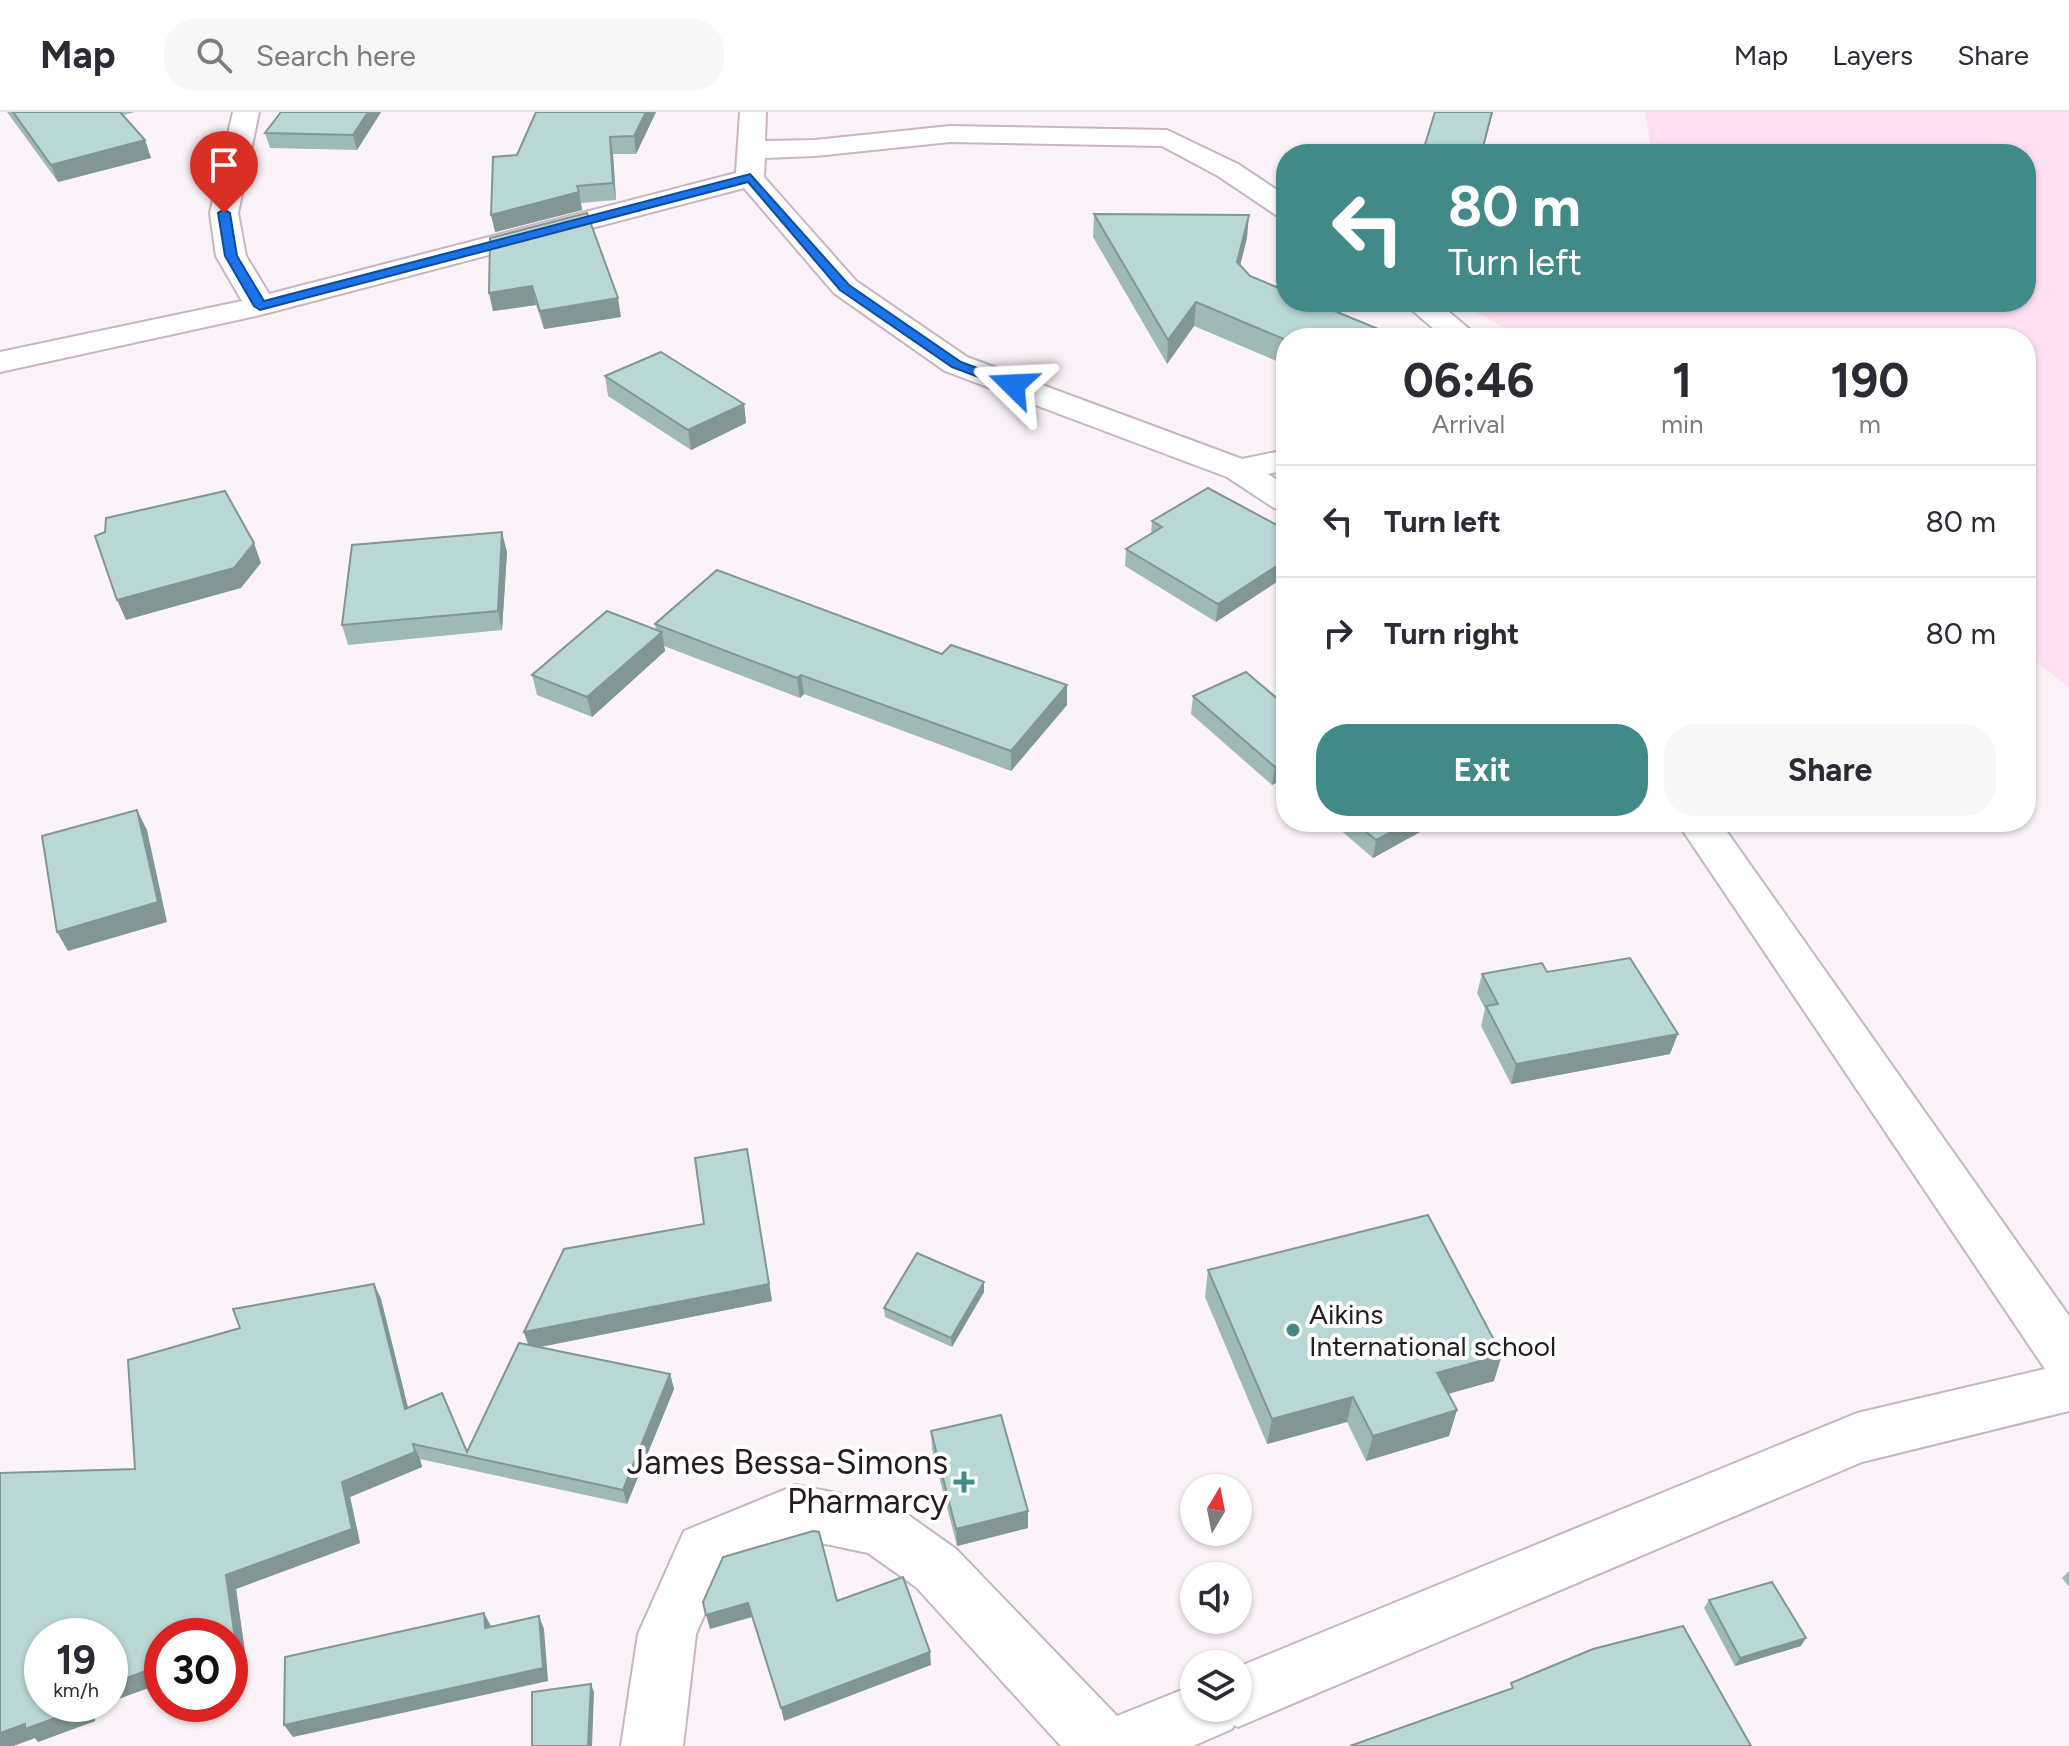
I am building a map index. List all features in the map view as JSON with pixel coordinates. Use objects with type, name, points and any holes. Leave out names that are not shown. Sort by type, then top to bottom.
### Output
[{"type":"street","points":[[246,112],[224,213],[231,256],[260,306]]},
{"type":"street","points":[[753,112],[750,164],[845,287],[956,364],[1239,470],[1276,494]]},
{"type":"street","points":[[0,362],[260,306],[750,164],[815,148],[950,134],[1164,125],[1276,202]]},
{"type":"street","points":[[1431,312],[1451,328]]},
{"type":"street","points":[[1239,470],[1276,462]]},
{"type":"street","points":[[1705,832],[2069,1359]]},
{"type":"street","points":[[1252,1691],[1857,1438],[2069,1387]]},
{"type":"street","points":[[652,1746],[667,1634],[704,1550],[796,1511],[881,1529],[936,1568],[1103,1746]]},
{"type":"street","points":[[1120,1746],[1180,1721]]},
{"type":"shaded area","points":[[1645,112],[2069,112],[2069,687],[2036,662],[2036,328],[1504,328],[1476,312],[2036,312],[2036,144],[1650,144]]},
{"type":"building","points":[[13,112],[120,112],[145,140],[51,165]]},
{"type":"building","points":[[281,112],[368,112],[353,135],[265,133]]},
{"type":"building","points":[[536,112],[646,112],[634,136],[610,137],[613,183],[577,186],[579,192],[491,215],[493,157],[517,155]]},
{"type":"building","points":[[1435,112],[1492,112],[1484,144],[1425,144]]},
{"type":"building","points":[[587,213],[618,298],[540,311],[532,286],[489,293],[490,238]]},
{"type":"building","points":[[1094,214],[1249,215],[1237,262],[1250,276],[1276,287],[1276,312],[1337,312],[1376,328],[1276,328],[1276,336],[1196,302],[1168,340]]},
{"type":"building","points":[[661,352],[744,404],[688,430],[605,376]]},
{"type":"building","points":[[1208,488],[1276,525],[1276,566],[1218,604],[1126,549],[1162,527],[1152,521]]},
{"type":"building","points":[[225,491],[254,543],[234,568],[117,600],[95,536],[105,532],[106,518]]},
{"type":"building","points":[[502,532],[498,611],[342,625],[352,545]]},
{"type":"building","points":[[717,570],[942,654],[951,645],[1067,685],[1011,751],[801,675],[797,678],[655,624]]},
{"type":"building","points":[[607,611],[662,632],[587,697],[532,675]]},
{"type":"building","points":[[1246,672],[1276,698],[1276,766],[1275,767],[1193,696]]},
{"type":"building","points":[[137,810],[158,902],[57,932],[42,836]]},
{"type":"building","points":[[1366,832],[1391,832],[1376,840]]},
{"type":"building","points":[[1630,958],[1678,1034],[1516,1064],[1486,1006],[1498,1004],[1482,974],[1542,963],[1547,972]]},
{"type":"building","points":[[747,1149],[769,1284],[524,1332],[564,1249],[704,1224],[695,1158]]},
{"type":"building","points":[[1428,1215],[1502,1355],[1437,1373],[1457,1410],[1373,1436],[1353,1397],[1272,1419],[1208,1270]]},
{"type":"building","points":[[917,1253],[984,1282],[951,1338],[884,1308]]},
{"type":"building","points":[[374,1284],[405,1409],[442,1393],[467,1452],[519,1343],[670,1374],[623,1490],[413,1444],[415,1452],[342,1482],[352,1529],[226,1575],[232,1618],[144,1618],[144,1672],[128,1677],[128,1618],[24,1618],[24,1722],[44,1722],[25,1729],[25,1724],[0,1733],[0,1473],[135,1469],[128,1360],[240,1328],[233,1309]]},
{"type":"building","points":[[1001,1415],[1028,1511],[956,1529],[931,1431]]},
{"type":"building","points":[[813,1531],[819,1532],[837,1601],[903,1577],[930,1652],[781,1708],[748,1603],[706,1615],[703,1602],[723,1557]]},
{"type":"building","points":[[1772,1582],[1806,1638],[1740,1658],[1709,1600]]},
{"type":"building","points":[[484,1613],[485,1628],[539,1616],[543,1668],[284,1725],[285,1657]]},
{"type":"building","points":[[1683,1626],[1751,1746],[1350,1746],[1513,1688],[1511,1683],[1593,1649]]},
{"type":"building","points":[[591,1684],[588,1746],[532,1746],[532,1692]]},
{"type":"place","name":"Aikins International school","points":[[1293,1330]]},
{"type":"place","name":"James Bessa-Simons Pharmarcy","points":[[964,1482]]},
{"type":"route","points":[[224,213],[231,256],[260,306],[750,178],[845,287],[956,364],[1013,385]]}]
